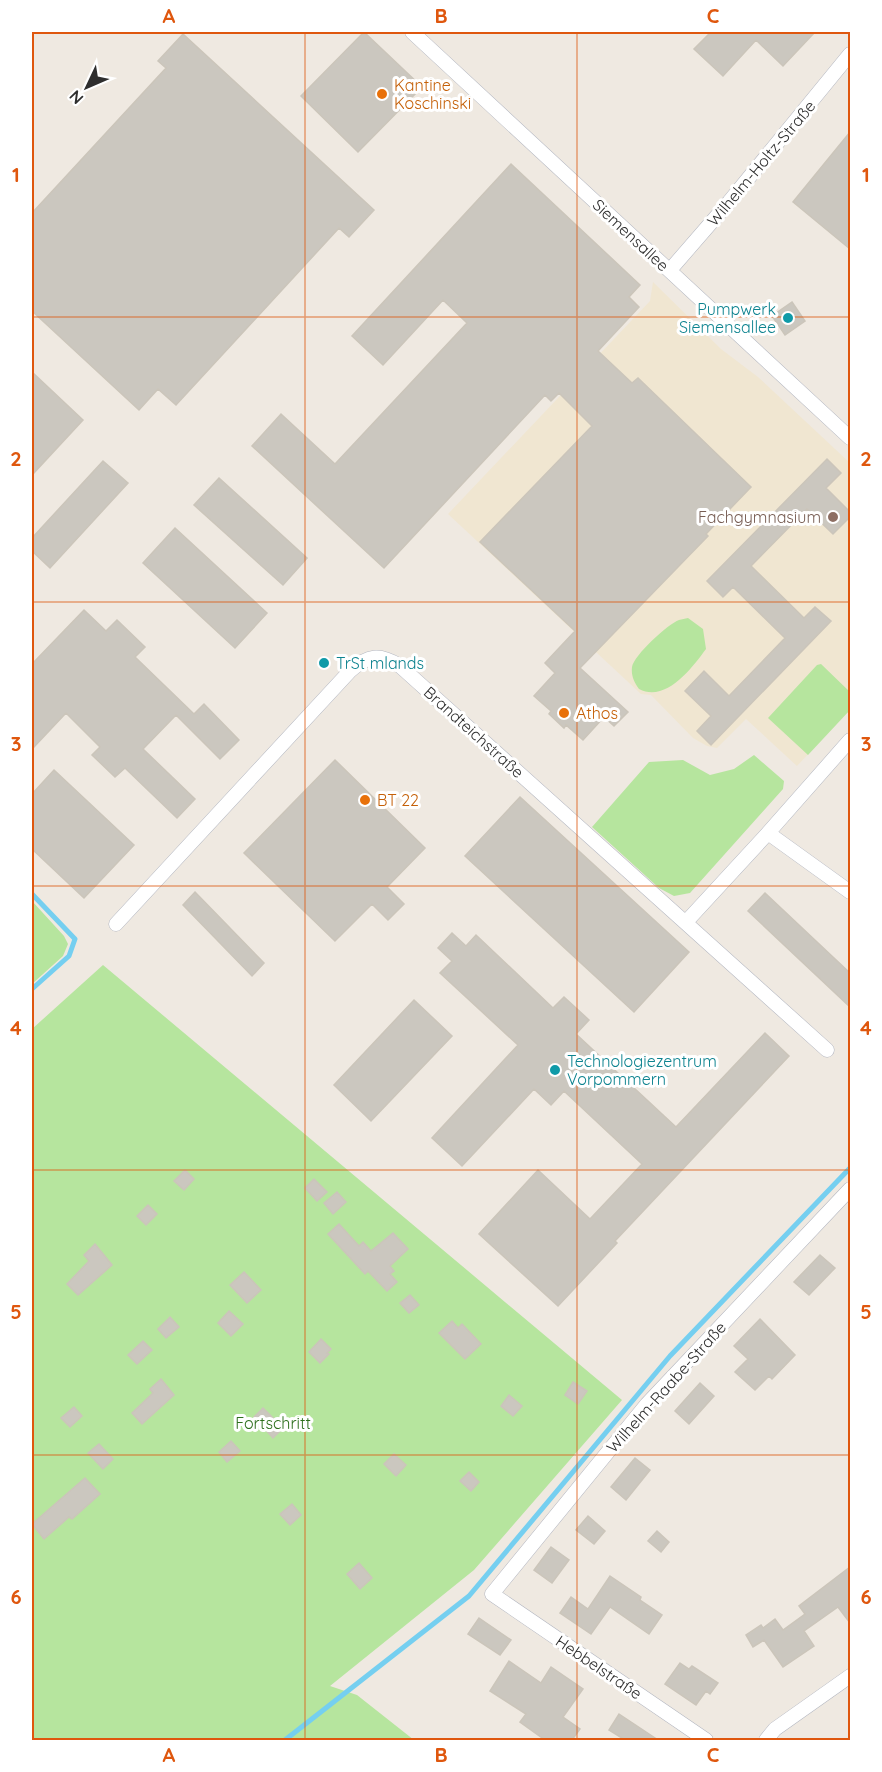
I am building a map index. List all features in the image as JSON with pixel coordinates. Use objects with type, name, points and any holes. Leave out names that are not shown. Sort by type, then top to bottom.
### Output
[{"type":"street","name":"Siemensallee","points":[[412,32],[850,438]]},
{"type":"street","name":"Wilhelm-Holtz-Straße","points":[[670,270],[850,54]]},
{"type":"street","name":"Brandteichstraße","points":[[116,924],[350,671],[359,663],[372,658],[386,657],[400,666],[827,1050]]},
{"type":"street","points":[[686,922],[850,740]]},
{"type":"street","points":[[768,833],[850,892]]},
{"type":"street","name":"Wilhelm-Raabe-Straße","points":[[492,1594],[647,1404],[850,1189]]},
{"type":"street","name":"Hebbelstraße","points":[[492,1594],[706,1740]]},
{"type":"street","points":[[766,1740],[775,1729],[850,1676]]},
{"type":"shaded area","points":[[653,282],[721,349],[758,377],[850,463],[850,710],[797,766],[746,719],[717,748],[707,746],[693,738],[651,695],[641,694],[448,514],[650,301]]},
{"type":"green space","points":[[688,618],[703,629],[706,649],[686,674],[668,688],[649,692],[639,689],[633,679],[634,662],[667,627]]},
{"type":"green space","points":[[821,664],[850,692],[850,710],[808,755],[768,718],[817,665]]},
{"type":"green space","points":[[754,755],[784,781],[783,789],[690,893],[674,896],[659,888],[592,827],[649,762],[683,760],[710,775],[734,769]]},
{"type":"green space","points":[[32,901],[64,936],[68,944],[63,956],[32,984]]},
{"type":"green space","name":"Fortschritt","points":[[103,965],[622,1400],[474,1570],[330,1686],[357,1695],[414,1740],[32,1740],[32,1029]]},
{"type":"building","points":[[364,32],[422,87],[358,152],[301,96]]},
{"type":"building","points":[[711,32],[815,32],[783,66],[756,40],[723,76],[694,49]]},
{"type":"building","points":[[183,34],[374,210],[349,237],[339,228],[176,405],[158,389],[139,410],[32,311],[32,213],[166,68],[158,61]]},
{"type":"building","points":[[850,132],[850,249],[793,202]]},
{"type":"building","points":[[511,164],[640,285],[629,297],[639,307],[598,351],[632,383],[638,378],[751,487],[706,534],[708,536],[580,668],[628,712],[614,726],[604,717],[583,740],[566,725],[564,728],[549,714],[551,711],[534,696],[555,673],[545,663],[575,631],[480,542],[592,426],[559,393],[551,401],[545,395],[384,568],[252,446],[281,414],[335,464],[467,323],[443,300],[383,365],[352,336]]},
{"type":"building","name":"Pumpwerk Siemensallee","points":[[792,302],[805,321],[785,335],[772,316]]},
{"type":"building","points":[[32,372],[83,420],[32,475]]},
{"type":"building","points":[[827,459],[841,473],[826,488],[850,512],[850,517],[833,534],[807,509],[751,566],[804,618],[815,607],[831,621],[711,745],[697,731],[711,716],[685,691],[704,671],[729,696],[785,638],[733,587],[723,597],[707,581]]},
{"type":"building","points":[[103,461],[128,483],[50,568],[32,551],[32,538]]},
{"type":"building","points":[[219,478],[307,558],[283,585],[194,505]]},
{"type":"building","points":[[175,528],[267,613],[235,648],[143,563]]},
{"type":"building","points":[[84,610],[106,631],[117,620],[145,647],[135,657],[194,714],[204,704],[239,740],[220,759],[176,715],[143,749],[195,799],[177,818],[125,768],[115,777],[92,755],[100,747],[66,713],[32,749],[32,664]]},
{"type":"building","points":[[335,760],[425,848],[387,887],[404,904],[388,920],[372,904],[335,941],[244,853]]},
{"type":"building","points":[[54,770],[134,845],[84,898],[32,849],[32,794]]},
{"type":"building","points":[[520,797],[689,952],[634,1012],[465,856]]},
{"type":"building","points":[[195,892],[264,963],[252,976],[183,905]]},
{"type":"building","points":[[765,893],[850,973],[850,1007],[748,911]]},
{"type":"building","points":[[452,933],[466,946],[476,935],[553,1008],[564,997],[589,1020],[576,1034],[676,1127],[765,1033],[789,1056],[615,1241],[617,1243],[558,1306],[479,1234],[538,1170],[590,1219],[642,1164],[564,1091],[551,1105],[534,1089],[462,1166],[432,1138],[518,1045],[440,973],[452,961],[438,948]]},
{"type":"building","points":[[414,1000],[452,1036],[371,1121],[334,1085]]},
{"type":"building","points":[[185,1170],[194,1179],[184,1190],[174,1181]]},
{"type":"building","points":[[314,1179],[327,1192],[317,1201],[305,1188]]},
{"type":"building","points":[[337,1192],[346,1202],[333,1214],[324,1203]]},
{"type":"building","points":[[148,1205],[157,1214],[146,1225],[137,1216]]},
{"type":"building","points":[[339,1224],[359,1246],[363,1242],[371,1251],[393,1233],[408,1249],[390,1266],[394,1271],[390,1274],[397,1282],[387,1291],[368,1271],[365,1274],[328,1234]]},
{"type":"building","points":[[95,1244],[112,1265],[78,1295],[67,1284],[89,1261],[84,1255]]},
{"type":"building","points":[[820,1255],[835,1268],[809,1295],[794,1282]]},
{"type":"building","points":[[244,1272],[261,1290],[247,1303],[230,1285]]},
{"type":"building","points":[[410,1295],[419,1305],[409,1313],[400,1303]]},
{"type":"building","points":[[229,1311],[243,1324],[231,1336],[218,1323]]},
{"type":"building","points":[[170,1317],[179,1327],[166,1338],[158,1329]]},
{"type":"building","points":[[760,1319],[795,1355],[772,1379],[769,1376],[755,1390],[735,1372],[748,1359],[734,1346]]},
{"type":"building","points":[[452,1321],[458,1328],[462,1324],[481,1344],[465,1359],[439,1333]]},
{"type":"building","points":[[321,1339],[331,1349],[320,1363],[309,1352]]},
{"type":"building","points":[[143,1341],[152,1350],[137,1364],[128,1355]]},
{"type":"building","points":[[161,1379],[174,1395],[142,1424],[132,1413],[153,1393],[150,1389]]},
{"type":"building","points":[[573,1382],[587,1391],[578,1404],[565,1395]]},
{"type":"building","points":[[700,1383],[714,1396],[689,1424],[675,1411]]},
{"type":"building","points":[[509,1395],[522,1406],[513,1416],[501,1406]]},
{"type":"building","points":[[74,1407],[82,1416],[70,1427],[61,1418]]},
{"type":"building","points":[[263,1408],[283,1428],[273,1438],[254,1417]]},
{"type":"building","points":[[231,1441],[240,1451],[227,1462],[219,1452]]},
{"type":"building","points":[[99,1444],[113,1459],[103,1469],[88,1453]]},
{"type":"building","points":[[394,1454],[406,1465],[396,1476],[384,1464]]},
{"type":"building","points":[[635,1458],[650,1470],[626,1500],[611,1487]]},
{"type":"building","points":[[469,1472],[479,1482],[471,1491],[460,1481]]},
{"type":"building","points":[[85,1478],[100,1494],[72,1519],[69,1517],[44,1539],[32,1524]]},
{"type":"building","points":[[292,1504],[301,1515],[290,1525],[280,1514]]},
{"type":"building","points":[[588,1516],[605,1531],[594,1544],[576,1530]]},
{"type":"building","points":[[657,1531],[669,1542],[661,1552],[648,1541]]},
{"type":"building","points":[[551,1547],[569,1560],[552,1583],[534,1570]]},
{"type":"building","points":[[359,1563],[372,1578],[360,1589],[347,1574]]},
{"type":"building","points":[[850,1567],[850,1623],[838,1607],[804,1631],[814,1646],[783,1667],[764,1640],[753,1647],[746,1635],[761,1625],[763,1628],[775,1619],[783,1630],[805,1614],[799,1606]]},
{"type":"building","points":[[610,1576],[641,1597],[640,1600],[662,1615],[649,1634],[610,1607],[591,1634],[560,1613],[571,1597],[588,1609]]},
{"type":"building","points":[[479,1618],[511,1640],[500,1655],[468,1634]]},
{"type":"building","points":[[509,1661],[541,1683],[551,1667],[583,1689],[563,1717],[580,1729],[572,1740],[545,1740],[520,1722],[526,1714],[490,1691]]},
{"type":"building","points":[[680,1663],[689,1669],[692,1666],[718,1683],[710,1694],[706,1691],[696,1705],[665,1684]]},
{"type":"building","points":[[619,1714],[658,1740],[625,1740],[609,1730]]},
{"type":"waterway","points":[[32,894],[75,939],[69,956],[32,989]]},
{"type":"waterway","points":[[285,1740],[469,1596],[670,1356],[850,1168]]},
{"type":"place","name":"Kantine Koschinski","points":[[382,94]]},
{"type":"place","name":"Pumpwerk Siemensallee","points":[[788,318]]},
{"type":"place","name":"Fachgymnasium","points":[[833,517]]},
{"type":"place","name":"TrSt mlands","points":[[324,663]]},
{"type":"place","name":"Athos","points":[[564,713]]},
{"type":"place","name":"BT 22","points":[[365,800]]},
{"type":"place","name":"Technologiezentrum Vorpommern","points":[[555,1070]]}]
